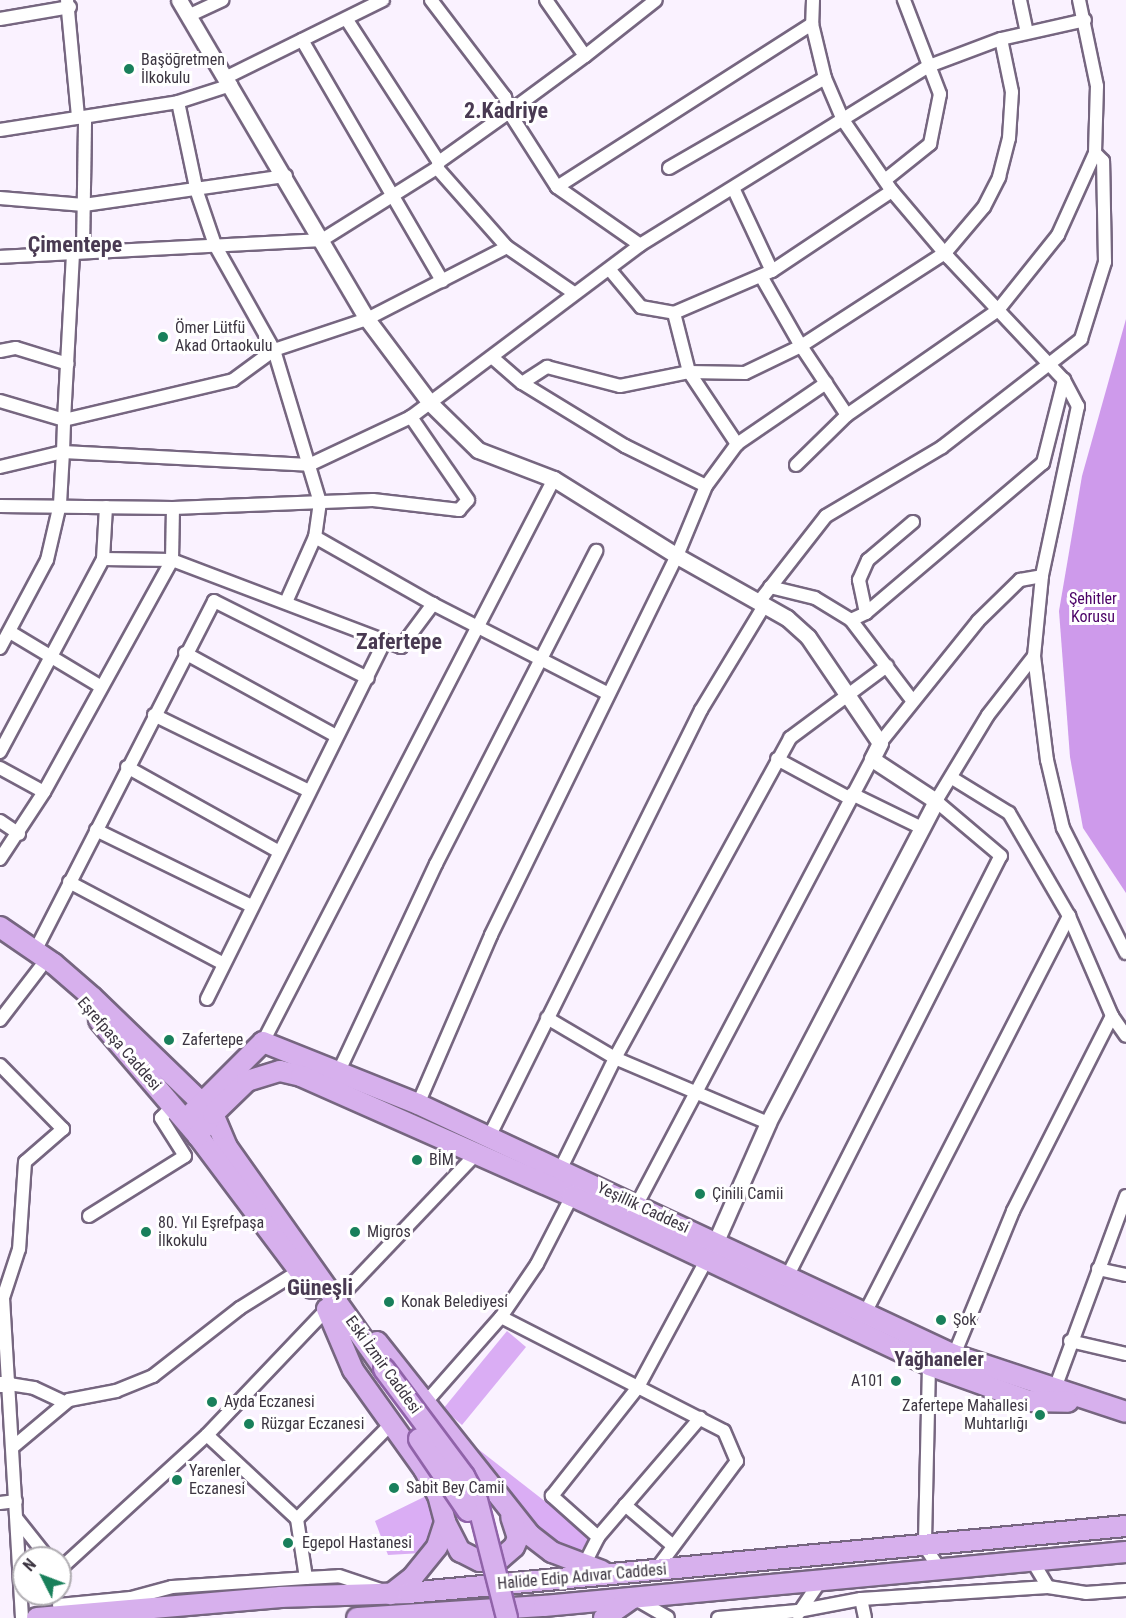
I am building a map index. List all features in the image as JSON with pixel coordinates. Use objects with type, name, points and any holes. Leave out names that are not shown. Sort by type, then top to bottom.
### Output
[{"type":"main road","name":"Eşrefpaşa Caddesi","points":[[0,927],[82,1000],[198,1136]]},
{"type":"main road","name":"Eşrefpaşa Caddesi","points":[[0,944],[37,959],[92,997],[207,1107]]},
{"type":"main road","name":"Yeşillik Caddesi","points":[[198,1136],[207,1107],[263,1042],[417,1104],[636,1206],[712,1250],[929,1365],[1029,1401],[1075,1402],[1126,1418]]},
{"type":"main road","name":"Yeşillik Caddesi","points":[[179,1113],[207,1107],[247,1081],[280,1071],[572,1196],[787,1277],[864,1315],[954,1355],[1126,1412]]},
{"type":"main road","name":"Eski İzmir Caddesi","points":[[207,1107],[227,1148],[337,1308],[466,1507],[494,1618]]},
{"type":"main road","name":"Eski İzmir Caddesi","points":[[198,1136],[299,1271],[337,1308]]},
{"type":"main road","points":[[337,1308],[388,1352],[530,1535],[552,1552],[583,1567],[613,1574]]},
{"type":"main road","points":[[337,1308],[352,1370],[424,1469],[438,1495],[445,1522],[460,1551],[469,1559],[500,1558],[518,1538],[504,1503]]},
{"type":"main road","points":[[929,1365],[939,1358],[954,1355]]},
{"type":"main road","name":"Eski İzmir Caddesi","points":[[379,1372],[464,1476],[477,1500],[507,1618]]},
{"type":"main road","points":[[440,1612],[424,1602],[422,1592],[445,1522]]},
{"type":"main road","name":"Halide Edip Adıvar Caddesi","points":[[37,1618],[58,1609],[422,1592],[925,1547],[1126,1526]]},
{"type":"main road","points":[[391,1594],[413,1577],[437,1547]]},
{"type":"main road","name":"Halide Edip Adıvar Caddesi","points":[[357,1618],[440,1612],[544,1612],[633,1597],[1033,1563],[1126,1552]]},
{"type":"main road","points":[[524,1582],[539,1594],[544,1612]]},
{"type":"main road","points":[[604,1618],[633,1597]]},
{"type":"street","points":[[179,0],[286,176],[367,319],[430,403],[478,450],[554,479],[677,556],[787,618],[808,637],[880,743]]},
{"type":"street","points":[[188,16],[222,0]]},
{"type":"street","points":[[0,130],[178,102],[229,81],[302,40],[347,20],[383,0]]},
{"type":"street","points":[[431,0],[505,97],[509,112],[558,188],[640,245]]},
{"type":"street","points":[[546,0],[585,56]]},
{"type":"street","points":[[0,257],[322,240],[393,197],[438,165],[585,56],[656,0]]},
{"type":"street","points":[[813,0],[812,24],[825,78],[843,120],[889,185],[945,253],[1064,380],[1078,406],[1042,576],[1034,656],[1047,760],[1063,828],[1126,953]]},
{"type":"street","points":[[609,270],[642,307],[674,313],[767,273],[889,185],[930,144],[940,94],[904,0]]},
{"type":"street","points":[[1020,0],[1027,32]]},
{"type":"street","points":[[796,465],[847,415],[998,310],[1058,235],[1095,153],[1097,86],[1079,0]]},
{"type":"street","points":[[0,19],[68,4],[82,118],[84,205],[68,364],[60,504],[47,560],[0,648]]},
{"type":"street","points":[[347,20],[438,165],[507,247],[574,293]]},
{"type":"street","points":[[0,467],[63,452],[309,465],[411,417],[493,358],[574,293],[609,270],[640,245],[734,190],[929,66],[1001,39],[1085,20]]},
{"type":"street","points":[[558,188],[812,24]]},
{"type":"street","points":[[522,383],[547,367],[620,387],[689,372],[745,373],[801,346],[945,253],[984,207],[999,177],[1009,138],[1012,92],[1001,39]]},
{"type":"street","points":[[302,40],[442,281]]},
{"type":"street","points":[[669,168],[825,78]]},
{"type":"street","points":[[178,102],[197,192],[214,245],[274,350],[320,502],[315,537],[287,600]]},
{"type":"street","points":[[489,1137],[701,710],[770,587],[826,516],[942,447],[1081,339],[1105,262],[1103,161],[1095,153]]},
{"type":"street","points":[[0,198],[84,205],[197,192],[286,176]]},
{"type":"street","points":[[734,190],[767,273],[801,346],[847,415]]},
{"type":"street","points":[[0,401],[64,420],[233,380],[274,350],[367,319],[507,247]]},
{"type":"street","points":[[674,313],[689,372],[737,444]]},
{"type":"street","points":[[0,351],[16,348],[68,364]]},
{"type":"street","points":[[493,358],[522,383],[625,446],[706,486]]},
{"type":"street","points":[[851,620],[866,613],[1043,463],[1064,380]]},
{"type":"street","points":[[417,1104],[491,935],[677,556],[706,486],[737,444],[826,383]]},
{"type":"street","points":[[0,506],[60,504],[173,508],[373,500],[459,510],[468,500],[411,417]]},
{"type":"street","points":[[0,456],[20,462]]},
{"type":"street","points":[[263,1042],[554,479]]},
{"type":"street","points":[[0,752],[49,656],[103,559],[106,507]]},
{"type":"street","points":[[0,859],[19,834],[44,792],[100,686],[172,560],[173,508]]},
{"type":"street","points":[[866,613],[860,580],[868,560],[913,522]]},
{"type":"street","points":[[315,537],[433,604],[608,693]]},
{"type":"street","points":[[339,1071],[426,884],[596,551]]},
{"type":"street","points":[[103,559],[172,560],[287,600],[384,642],[401,647],[433,604]]},
{"type":"street","points":[[636,1206],[850,796],[880,743],[912,700],[978,621],[1020,580],[1042,576]]},
{"type":"street","points":[[770,587],[814,598],[851,620],[912,700]]},
{"type":"street","points":[[0,1020],[37,959],[69,882],[213,601],[368,678]]},
{"type":"street","points":[[10,632],[100,686]]},
{"type":"street","points":[[207,999],[278,851],[368,678],[384,642]]},
{"type":"street","points":[[185,653],[336,736]]},
{"type":"street","points":[[598,1537],[552,1496],[638,1387],[712,1250],[768,1123],[936,801],[988,715],[1034,656]]},
{"type":"street","points":[[560,1170],[615,1058],[790,738],[846,694],[887,666]]},
{"type":"street","points":[[154,715],[309,791]]},
{"type":"street","points":[[777,759],[850,796],[922,828]]},
{"type":"street","points":[[787,1277],[1000,856],[936,801],[872,759]]},
{"type":"street","points":[[127,767],[278,851]]},
{"type":"street","points":[[0,768],[44,792]]},
{"type":"street","points":[[952,777],[1009,813],[1070,916],[1112,1016],[1126,1036]]},
{"type":"street","points":[[0,821],[19,834]]},
{"type":"street","points":[[96,830],[252,906]]},
{"type":"street","points":[[69,882],[224,964]]},
{"type":"street","points":[[864,1315],[1070,916]]},
{"type":"street","points":[[954,1355],[1013,1211],[1112,1016]]},
{"type":"street","points":[[547,1018],[615,1058],[768,1123]]},
{"type":"street","points":[[0,1065],[63,1129],[25,1162],[19,1249],[1,1298],[5,1384],[13,1447],[19,1546]]},
{"type":"street","points":[[89,1216],[185,1156],[160,1118],[179,1113]]},
{"type":"street","points":[[72,1558],[207,1435],[337,1308],[476,1154]]},
{"type":"street","points":[[426,1402],[501,1317],[537,1264],[572,1196]]},
{"type":"street","points":[[1054,1390],[1070,1341],[1126,1196]]},
{"type":"street","points":[[1098,1269],[1126,1275]]},
{"type":"street","points":[[13,1447],[64,1402],[123,1389],[153,1376],[240,1308],[299,1271]]},
{"type":"street","points":[[501,1317],[724,1431],[737,1461],[672,1545],[655,1571]]},
{"type":"street","points":[[1070,1341],[1126,1354]]},
{"type":"street","points":[[929,1365],[925,1547],[941,1571]]},
{"type":"street","points":[[5,1384],[26,1385],[64,1402]]},
{"type":"street","points":[[583,1567],[598,1537],[700,1418]]},
{"type":"street","points":[[297,1519],[390,1425]]},
{"type":"street","points":[[207,1435],[297,1519],[306,1578]]},
{"type":"street","points":[[0,1503],[16,1501]]},
{"type":"street","points":[[625,1505],[672,1545]]},
{"type":"street","points":[[17,1519],[38,1546]]},
{"type":"street","points":[[1033,1563],[1048,1587]]},
{"type":"street","points":[[58,1609],[131,1598],[172,1587],[339,1576],[391,1594]]},
{"type":"street","points":[[798,1614],[821,1580]]},
{"type":"street","points":[[718,1618],[798,1614],[861,1599],[1048,1587],[1086,1593],[1126,1590]]},
{"type":"street","points":[[633,1597],[668,1618]]},
{"type":"street","points":[[861,1599],[866,1618]]},
{"type":"shaded area","points":[[507,1331],[526,1347],[462,1425],[443,1409]]},
{"type":"shaded area","points":[[464,1438],[592,1538],[576,1556],[527,1520]]},
{"type":"shaded area","points":[[428,1495],[439,1528],[422,1553],[388,1555],[375,1521]]},
{"type":"green space","name":"Şehitler Korusu","points":[[1126,319],[1126,893],[1083,828],[1070,757],[1059,611],[1082,476]]},
{"type":"place","name":"Başöğretmen İlkokulu","points":[[129,69]]},
{"type":"place","name":"Ömer Lütfü Akad Ortaokulu","points":[[163,337]]},
{"type":"place","name":"Zafertepe","points":[[169,1040]]},
{"type":"place","name":"BİM","points":[[417,1160]]},
{"type":"place","name":"Çinili Camii","points":[[700,1194]]},
{"type":"place","name":"80. Yıl Eşrefpaşa İlkokulu","points":[[146,1232]]},
{"type":"place","name":"Migros","points":[[355,1232]]},
{"type":"place","name":"Konak Belediyesi","points":[[389,1302]]},
{"type":"place","name":"Şok","points":[[941,1320]]},
{"type":"place","name":"A101","points":[[896,1381]]},
{"type":"place","name":"Ayda Eczanesi","points":[[212,1402]]},
{"type":"place","name":"Zafertepe Mahallesi Muhtarlığı","points":[[1040,1415]]},
{"type":"place","name":"Rüzgar Eczanesi","points":[[249,1424]]},
{"type":"place","name":"Yarenler Eczanesi","points":[[177,1480]]},
{"type":"place","name":"Sabit Bey Camii","points":[[394,1488]]},
{"type":"place","name":"Egepol Hastanesi","points":[[288,1543]]},
{"type":"district","name":"2.Kadriye","points":[[506,111]]},
{"type":"district","name":"Çimentepe","points":[[75,245]]},
{"type":"district","name":"Zafertepe","points":[[399,642]]},
{"type":"district","name":"Güneşli","points":[[320,1288]]},
{"type":"district","name":"Yağhaneler","points":[[939,1359]]}]
